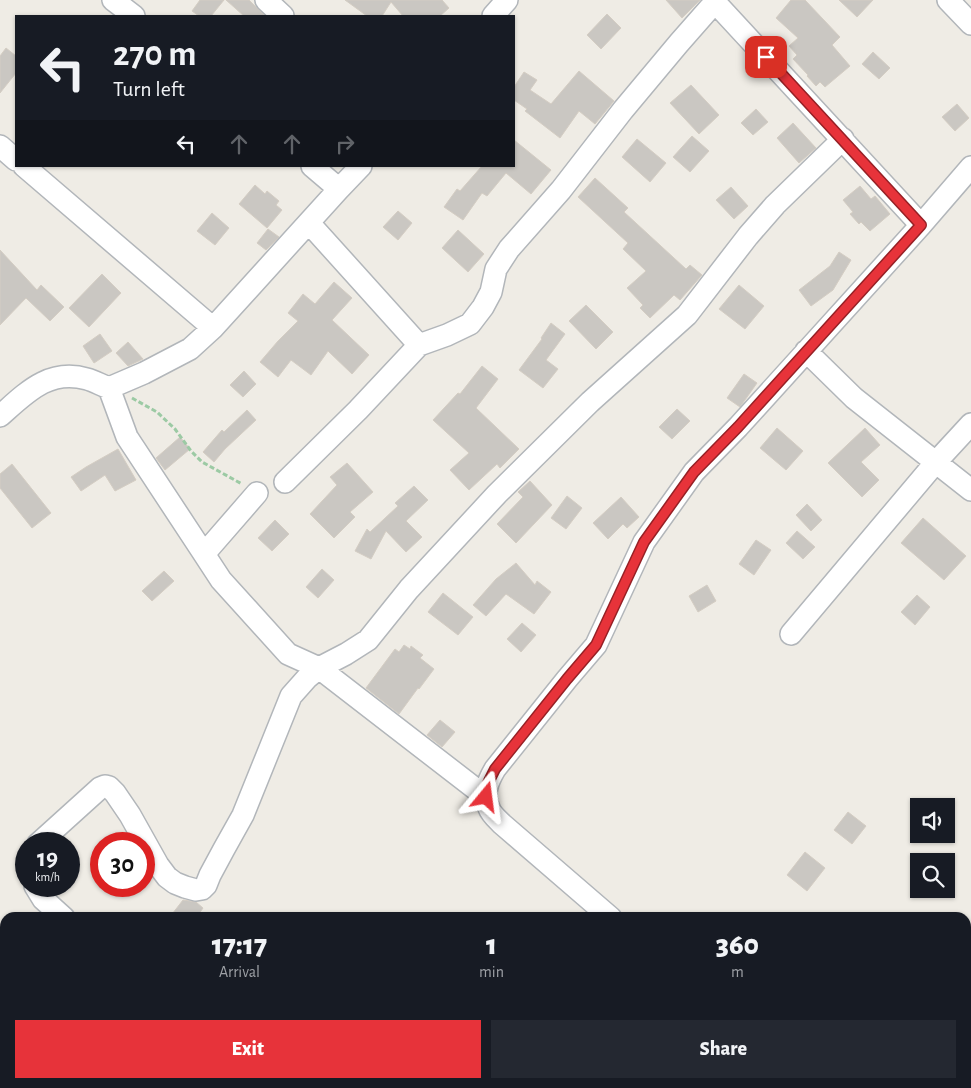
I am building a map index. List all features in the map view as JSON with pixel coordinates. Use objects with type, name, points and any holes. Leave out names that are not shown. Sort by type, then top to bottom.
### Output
[{"type":"street","points":[[113,0],[133,15]]},
{"type":"street","points":[[266,0],[282,15]]},
{"type":"street","points":[[948,0],[971,24]]},
{"type":"street","points":[[285,482],[358,410],[419,345],[470,324],[483,307],[491,292],[496,269],[509,249],[561,190],[623,110],[714,1],[921,225]]},
{"type":"street","points":[[51,832],[100,788],[109,787],[130,815],[158,865],[167,877],[175,884],[196,890],[202,889],[206,885],[243,815],[291,696],[319,668],[368,640],[409,589],[497,494],[590,402],[687,315],[748,236],[775,205],[843,139]]},
{"type":"street","points":[[0,146],[15,159]]},
{"type":"street","points":[[604,912],[502,824],[489,810],[486,797],[488,783],[495,769],[596,645],[644,542],[694,472],[738,427],[921,225],[971,166]]},
{"type":"street","points":[[25,167],[213,328]]},
{"type":"street","points":[[313,167],[338,189]]},
{"type":"street","points":[[0,416],[24,395],[47,380],[68,376],[87,379],[109,388],[144,373],[190,349],[213,328],[360,167]]},
{"type":"street","points":[[309,223],[419,345]]},
{"type":"street","points":[[806,351],[854,398],[971,490]]},
{"type":"street","points":[[109,388],[127,436],[221,580],[288,654],[319,668],[486,797]]},
{"type":"street","points":[[791,634],[936,462],[971,424]]},
{"type":"street","points":[[204,554],[257,493]]},
{"type":"street","points":[[42,897],[57,912]]},
{"type":"path","points":[[109,388],[138,400],[157,412],[202,462],[257,493]]},
{"type":"building","points":[[200,0],[224,0],[212,15],[198,15],[192,11]]},
{"type":"building","points":[[226,0],[249,0],[264,15],[243,15]]},
{"type":"building","points":[[345,0],[442,0],[449,8],[441,15],[402,15],[391,2],[383,15],[366,15]]},
{"type":"building","points":[[666,0],[700,0],[682,18]]},
{"type":"building","points":[[791,0],[805,0],[840,37],[832,45],[850,66],[825,87],[820,82],[816,86],[793,59],[797,55],[789,46],[798,38],[776,18]]},
{"type":"building","points":[[839,0],[873,0],[857,17]]},
{"type":"building","points":[[607,14],[621,28],[601,49],[587,35]]},
{"type":"building","points":[[6,48],[15,55],[15,74],[0,93],[0,56]]},
{"type":"building","points":[[873,52],[890,68],[879,79],[862,64]]},
{"type":"building","points":[[579,71],[614,101],[595,124],[579,111],[560,138],[525,111],[527,109],[515,101],[515,86],[524,72],[537,80],[530,90],[551,104]]},
{"type":"building","points":[[691,85],[719,115],[699,134],[670,103]]},
{"type":"building","points":[[957,104],[969,118],[955,131],[942,117]]},
{"type":"building","points":[[756,109],[768,122],[753,135],[741,123]]},
{"type":"building","points":[[793,123],[816,148],[799,163],[777,138]]},
{"type":"building","points":[[692,136],[709,151],[690,172],[673,157]]},
{"type":"building","points":[[637,139],[666,163],[650,182],[622,157]]},
{"type":"building","points":[[515,141],[551,170],[531,194],[506,173],[487,196],[482,193],[463,220],[444,207],[457,189],[460,191],[481,167],[515,167]]},
{"type":"building","points":[[595,178],[628,208],[624,212],[686,269],[690,265],[702,275],[680,300],[674,295],[650,318],[640,308],[643,305],[627,288],[646,271],[623,249],[628,243],[578,197]]},
{"type":"building","points":[[255,185],[265,194],[267,191],[279,201],[276,205],[282,210],[267,228],[239,204]]},
{"type":"building","points":[[860,186],[871,199],[875,196],[890,214],[870,231],[861,222],[859,224],[850,214],[853,212],[843,200]]},
{"type":"building","points":[[731,187],[748,206],[734,219],[716,200]]},
{"type":"building","points":[[398,211],[412,223],[398,240],[383,227]]},
{"type":"building","points":[[212,213],[229,228],[215,245],[197,231]]},
{"type":"building","points":[[268,229],[279,237],[266,250],[257,243]]},
{"type":"building","points":[[458,230],[484,254],[468,272],[442,248]]},
{"type":"building","points":[[0,250],[37,290],[41,285],[64,307],[50,321],[26,298],[0,325]]},
{"type":"building","points":[[839,252],[851,260],[833,290],[811,306],[799,290],[830,266]]},
{"type":"building","points":[[102,274],[121,293],[89,327],[69,308]]},
{"type":"building","points":[[334,282],[352,298],[332,320],[369,355],[352,374],[328,351],[311,375],[291,360],[278,377],[260,362],[298,321],[288,313],[303,294],[315,304]]},
{"type":"building","points":[[739,285],[764,306],[745,329],[719,309]]},
{"type":"building","points":[[586,305],[613,332],[596,349],[569,321]]},
{"type":"building","points":[[551,323],[565,334],[546,360],[558,369],[543,388],[519,370],[542,339]]},
{"type":"building","points":[[100,334],[112,351],[94,363],[83,346]]},
{"type":"building","points":[[128,342],[143,359],[128,366],[116,353]]},
{"type":"building","points":[[482,366],[498,379],[476,408],[519,449],[500,468],[497,464],[469,490],[450,470],[469,453],[433,420],[458,393],[460,394]]},
{"type":"building","points":[[244,371],[256,384],[243,397],[230,385]]},
{"type":"building","points":[[744,374],[757,383],[740,407],[727,398]]},
{"type":"building","points":[[677,409],[690,421],[672,439],[659,427]]},
{"type":"building","points":[[247,410],[256,420],[214,462],[203,452],[222,430],[224,432]]},
{"type":"building","points":[[777,428],[803,451],[786,470],[760,448]]},
{"type":"building","points":[[865,428],[880,445],[861,462],[879,480],[862,497],[828,463]]},
{"type":"building","points":[[180,437],[190,449],[165,470],[156,458]]},
{"type":"building","points":[[118,449],[136,480],[115,491],[105,475],[81,491],[71,477]]},
{"type":"building","points":[[347,463],[373,492],[350,512],[355,517],[334,538],[310,514],[337,485],[330,477]]},
{"type":"building","points":[[12,464],[51,513],[32,528],[0,488],[0,474]]},
{"type":"building","points":[[530,481],[552,505],[516,543],[497,524],[523,497],[518,492]]},
{"type":"building","points":[[414,486],[428,500],[406,521],[422,537],[406,552],[386,531],[371,559],[355,551],[367,529],[370,532],[398,506],[395,503]]},
{"type":"building","points":[[567,496],[582,508],[566,529],[551,518]]},
{"type":"building","points":[[621,497],[639,517],[627,528],[623,524],[608,539],[593,523]]},
{"type":"building","points":[[807,504],[822,520],[811,531],[796,515]]},
{"type":"building","points":[[923,518],[966,556],[944,580],[901,543]]},
{"type":"building","points":[[275,520],[289,534],[272,551],[258,538]]},
{"type":"building","points":[[797,531],[815,547],[803,559],[786,543]]},
{"type":"building","points":[[756,540],[771,550],[754,575],[739,564]]},
{"type":"building","points":[[516,563],[535,585],[537,581],[551,592],[534,614],[506,594],[486,616],[473,605],[496,579]]},
{"type":"building","points":[[322,569],[334,580],[318,598],[306,587]]},
{"type":"building","points":[[164,571],[174,581],[152,601],[142,591]]},
{"type":"building","points":[[707,585],[716,601],[698,612],[689,596]]},
{"type":"building","points":[[443,593],[473,617],[458,635],[428,612]]},
{"type":"building","points":[[917,595],[930,607],[915,625],[901,612]]},
{"type":"building","points":[[522,623],[536,635],[521,652],[507,639]]},
{"type":"building","points":[[404,645],[410,649],[411,646],[423,655],[420,658],[434,669],[399,714],[366,688],[395,649],[399,652]]},
{"type":"building","points":[[440,720],[455,732],[442,747],[427,735]]},
{"type":"building","points":[[848,812],[866,826],[852,844],[834,830]]},
{"type":"building","points":[[805,852],[825,868],[807,891],[787,875]]},
{"type":"building","points":[[183,900],[196,902],[203,908],[200,912],[174,912]]},
{"type":"route","points":[[486,797],[488,783],[495,769],[596,645],[644,542],[694,472],[738,427],[921,225],[766,57]]}]
